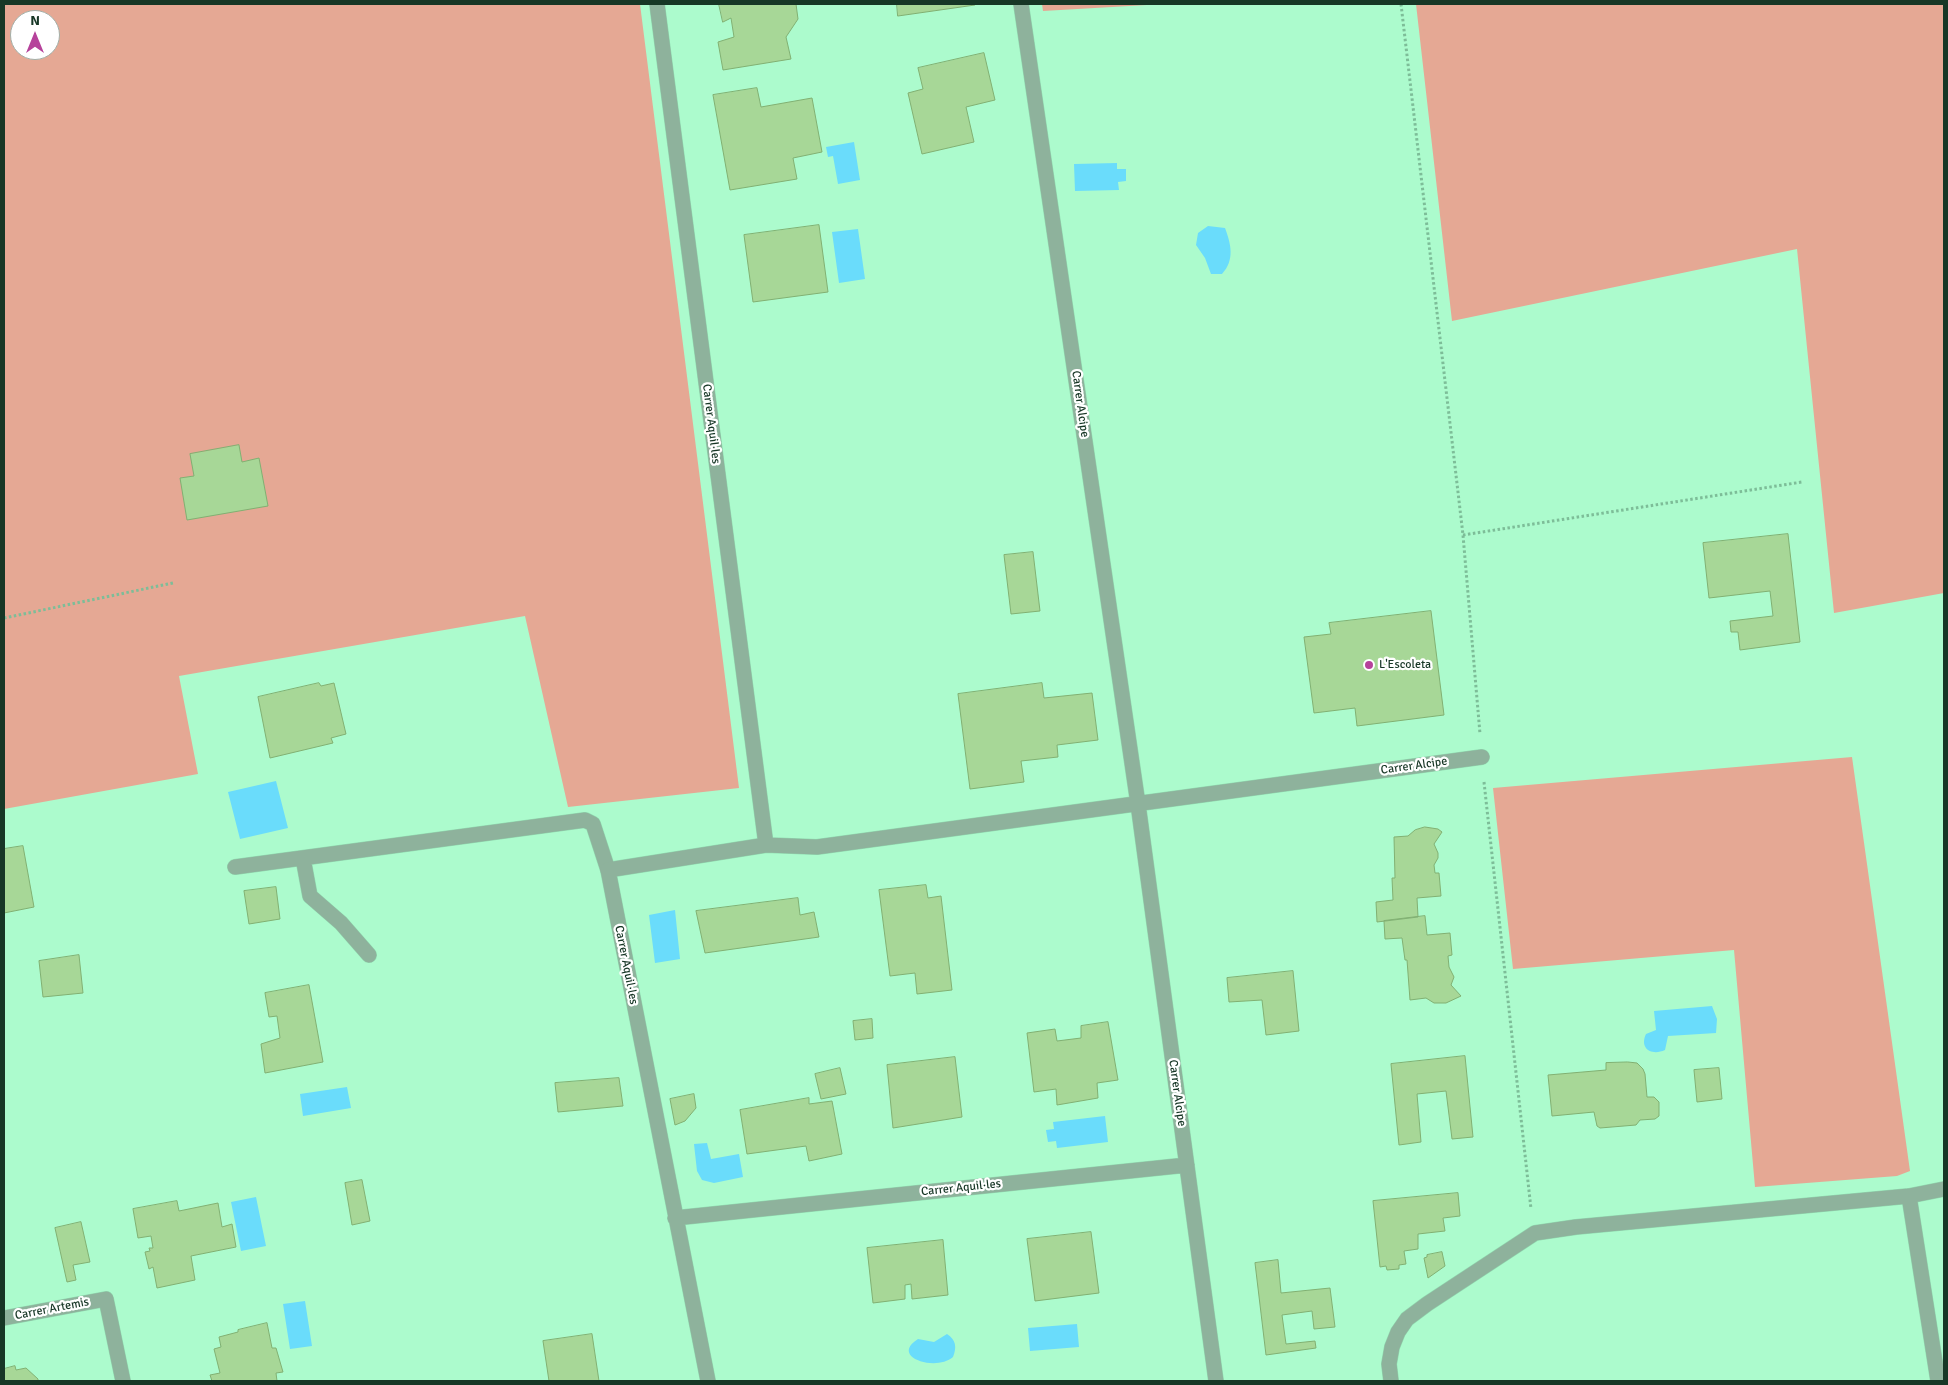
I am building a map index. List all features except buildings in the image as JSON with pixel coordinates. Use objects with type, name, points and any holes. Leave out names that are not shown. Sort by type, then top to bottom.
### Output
[{"type":"street","name":"Carrer Aquil·les","points":[[657,4],[766,845]]},
{"type":"street","name":"Carrer Alcipe","points":[[1021,4],[1138,804],[1216,1381]]},
{"type":"street","name":"Carrer Alcipe","points":[[1138,804],[1482,757]]},
{"type":"street","points":[[608,870],[766,845],[817,847],[1138,804]]},
{"type":"street","name":"Carrer Aquil·les","points":[[235,867],[585,820],[593,824],[608,870],[708,1381]]},
{"type":"street","points":[[304,858],[310,896],[342,923],[368,956]]},
{"type":"street","name":"Carrer Aquil·les","points":[[675,1218],[1187,1165]]},
{"type":"street","points":[[1391,1381],[1389,1364],[1392,1347],[1398,1332],[1408,1319],[1427,1304],[1534,1233],[1586,1226],[1909,1196],[1944,1189]]},
{"type":"street","points":[[1909,1196],[1938,1381]]},
{"type":"street","name":"Carrer Artemis","points":[[4,1318],[106,1299],[123,1381]]},
{"type":"path","points":[[1401,4],[1462,535],[1482,757],[1534,1233]]},
{"type":"path","points":[[1462,535],[1802,482]]},
{"type":"path","points":[[4,618],[173,583]]},
{"type":"shaded area","points":[[4,4],[640,4],[739,788],[568,807],[525,616],[179,676],[198,774],[4,809]]},
{"type":"shaded area","points":[[1042,4],[1164,4],[1043,11]]},
{"type":"shaded area","points":[[1416,4],[1944,4],[1944,593],[1834,613],[1797,249],[1452,321]]},
{"type":"shaded area","points":[[1852,757],[1910,1171],[1897,1176],[1755,1187],[1734,950],[1513,969],[1493,788]]},
{"type":"water","points":[[854,142],[860,180],[838,184],[833,156],[828,157],[826,147]]},
{"type":"water","points":[[1117,163],[1117,169],[1126,169],[1126,181],[1118,182],[1119,190],[1075,191],[1074,164]]},
{"type":"water","points":[[1208,226],[1225,228],[1229,240],[1231,252],[1229,263],[1222,274],[1211,274],[1205,258],[1196,245],[1198,233]]},
{"type":"water","points":[[858,229],[865,279],[839,283],[832,232]]},
{"type":"water","points":[[276,781],[288,828],[240,839],[228,792]]},
{"type":"water","points":[[675,910],[680,959],[655,963],[649,915]]},
{"type":"water","points":[[1712,1006],[1717,1019],[1716,1033],[1668,1036],[1665,1050],[1660,1052],[1651,1052],[1644,1044],[1646,1034],[1656,1030],[1654,1011]]},
{"type":"water","points":[[347,1087],[351,1108],[303,1116],[300,1094]]},
{"type":"water","points":[[1105,1116],[1108,1142],[1057,1148],[1056,1141],[1048,1142],[1046,1130],[1054,1129],[1053,1122]]},
{"type":"water","points":[[707,1143],[711,1159],[739,1154],[743,1177],[714,1183],[702,1180],[697,1171],[694,1144]]},
{"type":"water","points":[[256,1197],[266,1246],[241,1251],[231,1202]]},
{"type":"water","points":[[305,1301],[312,1346],[290,1349],[283,1304]]},
{"type":"water","points":[[1077,1324],[1079,1347],[1030,1351],[1028,1328]]},
{"type":"water","points":[[947,1334],[954,1341],[955,1350],[953,1357],[945,1361],[927,1363],[912,1357],[909,1352],[910,1346],[918,1339],[934,1342]]},
{"type":"place","name":"L'Escoleta","points":[[1369,665]]}]
